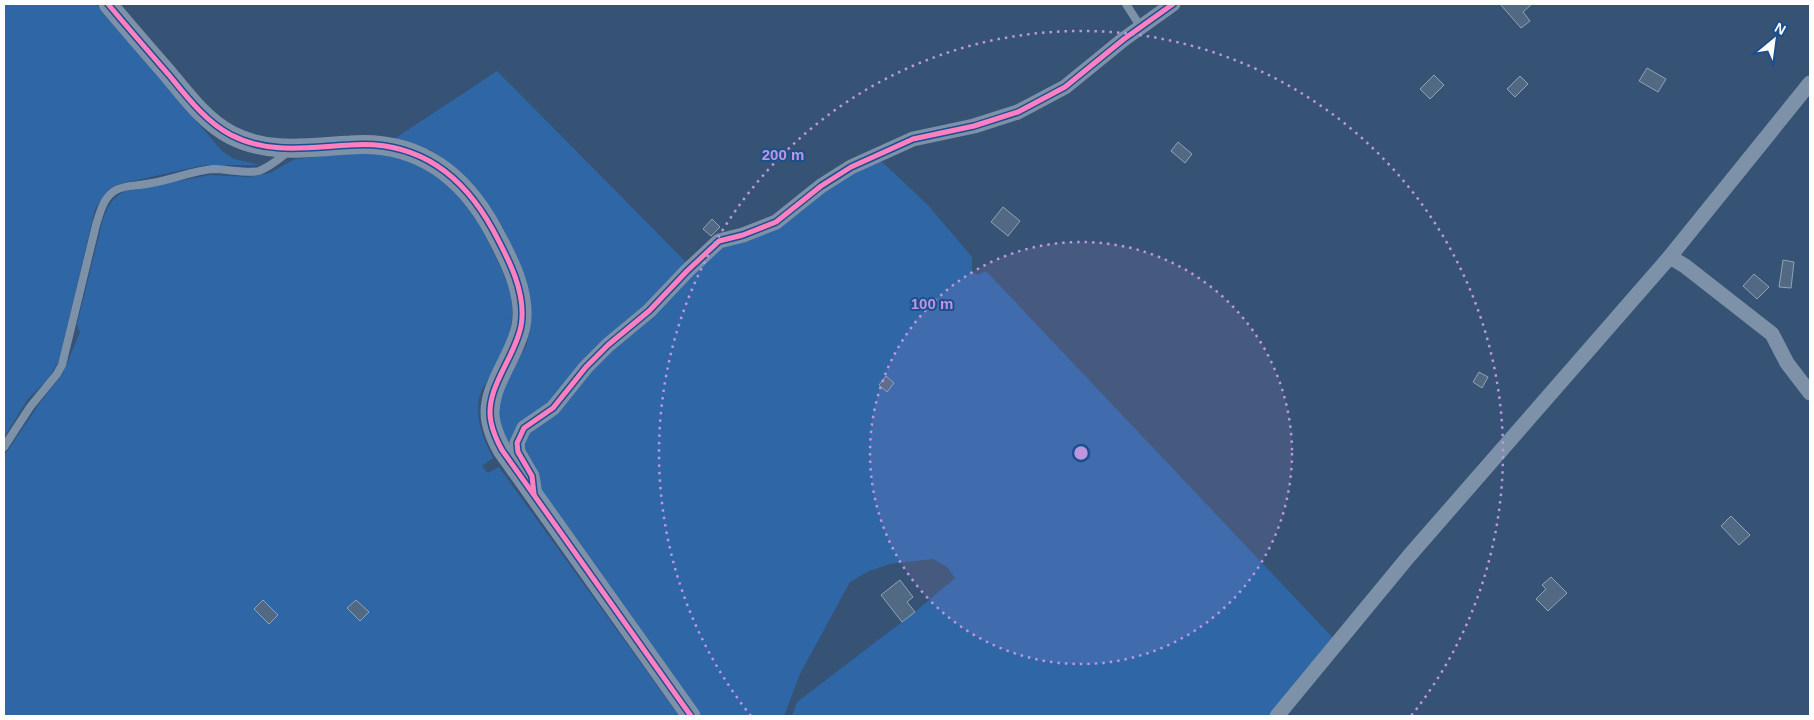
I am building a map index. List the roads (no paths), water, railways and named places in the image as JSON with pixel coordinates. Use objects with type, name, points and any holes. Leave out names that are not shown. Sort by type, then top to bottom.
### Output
[{"type":"street","points":[[108,4],[195,106],[213,123],[231,135],[249,143],[292,150],[352,144],[396,148],[431,161],[449,173],[463,187],[479,207],[507,257],[519,292],[522,312],[516,342],[492,398],[490,421],[494,435],[502,450],[691,716]]},
{"type":"street","points":[[535,497],[532,476],[518,452],[517,443],[524,428],[553,408],[586,367],[608,345],[648,311],[687,270],[719,241],[743,235],[776,222],[822,186],[851,167],[913,139],[974,126],[1018,112],[1065,87],[1140,26],[1173,4]]},
{"type":"street","points":[[1277,716],[1415,549],[1668,259],[1810,83]]},
{"type":"street","points":[[1668,259],[1675,260],[1685,266],[1772,334],[1787,364],[1810,393]]},
{"type":"lane","points":[[1126,4],[1140,26]]},
{"type":"lane","points":[[4,447],[30,406],[57,374],[62,365],[96,225],[101,209],[111,194],[124,187],[162,181],[202,170],[258,171],[270,166],[292,150]]}]
